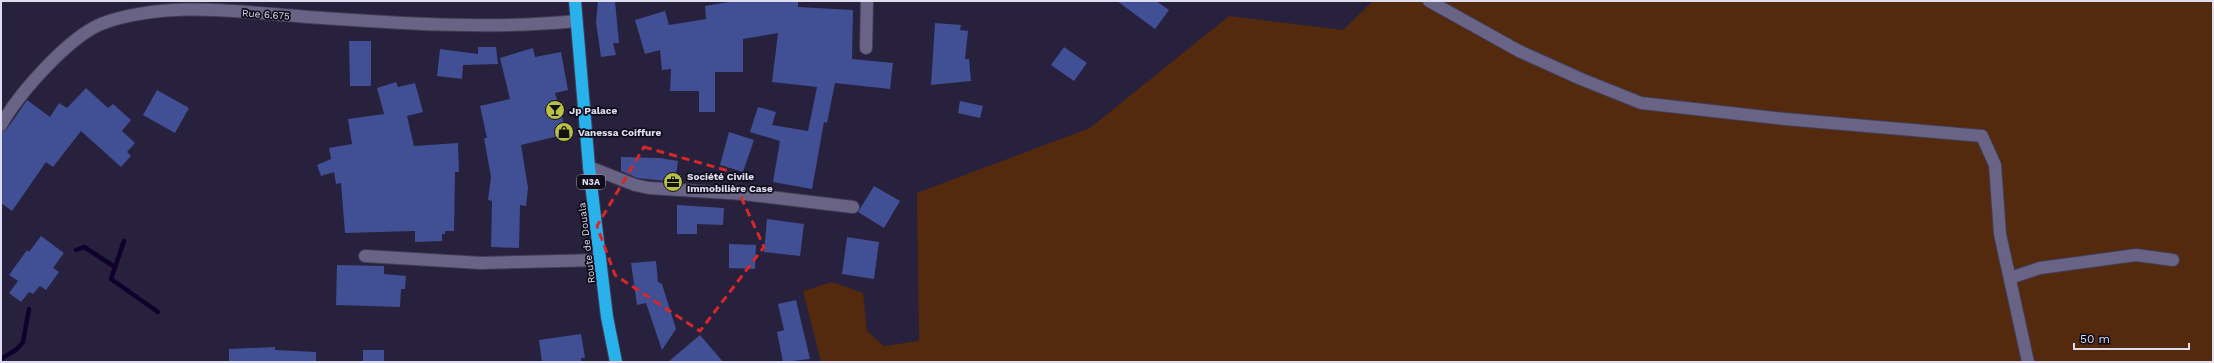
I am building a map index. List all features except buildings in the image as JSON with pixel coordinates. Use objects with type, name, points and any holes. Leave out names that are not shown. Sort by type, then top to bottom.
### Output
[{"type":"highway","name":"Route de Douala","points":[[574,1],[589,167],[607,317],[616,362]]},
{"type":"street","points":[[866,48],[867,1]]},
{"type":"street","points":[[1429,1],[1518,51],[1580,79],[1640,103],[1785,119],[1982,136],[1995,165],[2000,234],[2028,362]]},
{"type":"street","name":"Rue 6.675","points":[[1,124],[11,107],[69,45],[94,29],[127,15],[185,5],[448,26],[505,26],[576,21]]},
{"type":"street","points":[[589,167],[635,185],[649,188],[744,194],[853,207]]},
{"type":"street","points":[[2010,278],[2040,268],[2136,255],[2173,260]]},
{"type":"street","points":[[365,256],[481,263],[600,260]]},
{"type":"highlighted area","points":[[644,147],[729,171],[764,247],[700,331],[615,275],[597,226]]},
{"type":"shaded area","points":[[1373,1],[2213,1],[2213,362],[821,362],[803,291],[832,282],[863,293],[867,331],[884,346],[919,341],[917,193],[1090,128],[1229,16],[1343,30]]},
{"type":"waterway","points":[[124,241],[111,279],[158,312]]},
{"type":"waterway","points":[[76,250],[84,247],[115,267]]},
{"type":"waterway","points":[[1,359],[17,349],[23,342],[29,309]]},
{"type":"place","name":"Jp Palace","points":[[555,110]]},
{"type":"place","name":"Vanessa Coiffure","points":[[564,132]]},
{"type":"place","name":"Société Civile Immobilière Case","points":[[673,182]]}]
